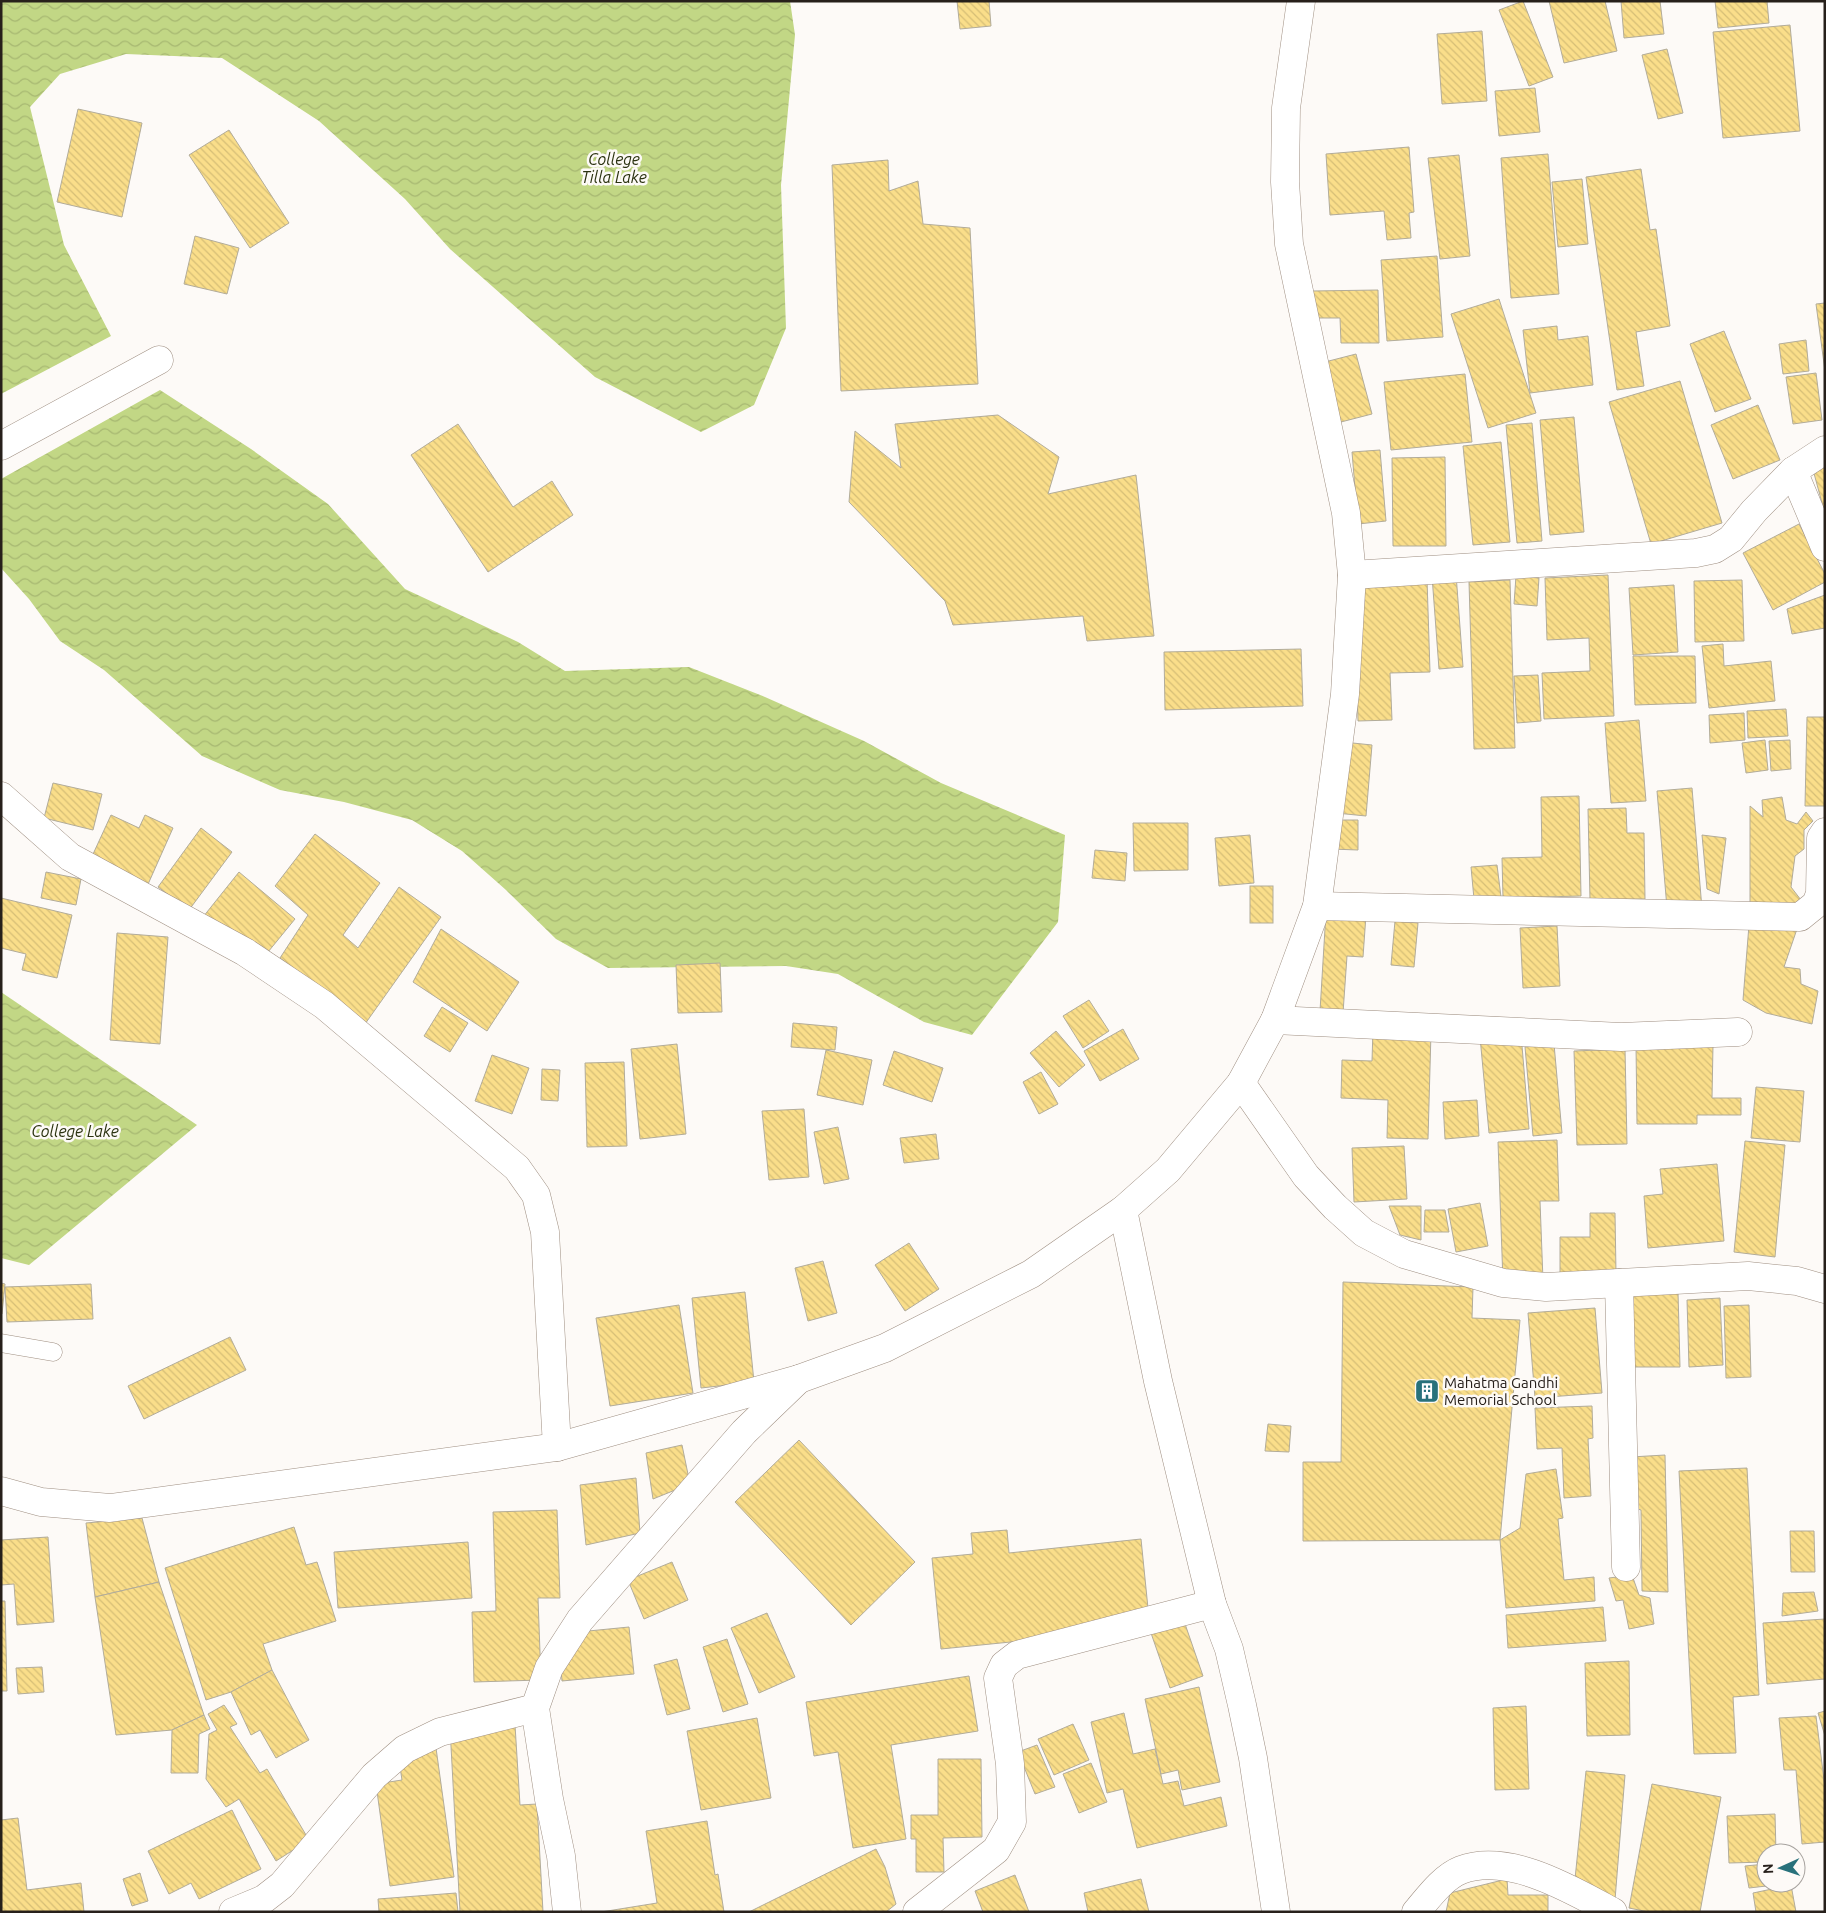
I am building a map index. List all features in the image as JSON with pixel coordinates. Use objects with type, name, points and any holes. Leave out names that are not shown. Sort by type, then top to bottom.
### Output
[{"type":"street","points":[[1,1491],[41,1502],[110,1508],[557,1447],[799,1379],[885,1348],[1031,1274],[1123,1210],[1168,1170],[1241,1083],[1275,1020],[1318,906],[1345,694],[1352,575],[1346,513],[1289,244],[1285,182],[1286,108],[1301,1]]},
{"type":"street","points":[[1,446],[159,360]]},
{"type":"street","points":[[1352,575],[1696,553],[1715,549],[1731,539],[1754,511],[1792,471],[1825,450]]},
{"type":"street","points":[[1792,471],[1825,548]]},
{"type":"street","points":[[1,796],[10,806],[70,857],[245,952],[324,1005],[517,1168],[536,1195],[545,1232],[557,1447]]},
{"type":"street","points":[[1318,906],[1800,916],[1816,904],[1820,894],[1821,838],[1825,832]]},
{"type":"street","points":[[1275,1020],[1621,1037],[1738,1032]]},
{"type":"street","points":[[1241,1083],[1306,1176],[1335,1207],[1364,1233],[1404,1254],[1503,1283],[1546,1287],[1748,1276],[1797,1281],[1825,1290]]},
{"type":"street","points":[[1123,1210],[1158,1381],[1212,1604],[1229,1650],[1254,1758],[1276,1912]]},
{"type":"street","points":[[1619,1284],[1626,1567]]},
{"type":"street","points":[[567,1912],[561,1856],[549,1799],[535,1708],[548,1668],[580,1620],[744,1432],[799,1379]]},
{"type":"street","points":[[917,1912],[996,1850],[1012,1822],[1010,1764],[998,1678],[1004,1665],[1017,1655],[1212,1604]]},
{"type":"street","points":[[233,1912],[264,1899],[282,1885],[374,1776],[405,1749],[440,1732],[535,1708]]},
{"type":"street","points":[[1416,1912],[1450,1877],[1460,1870],[1477,1866],[1498,1866],[1523,1871],[1578,1893],[1613,1912]]},
{"type":"lane","points":[[1,1343],[53,1352]]},
{"type":"water","name":"College Tilla Lake","points":[[1,1],[790,1],[795,35],[781,185],[786,328],[754,405],[701,432],[595,377],[450,249],[405,199],[319,121],[222,58],[126,54],[60,74],[30,107],[64,245],[111,336],[1,394]]},
{"type":"water","points":[[160,390],[251,449],[328,504],[405,589],[518,642],[565,671],[689,667],[765,697],[864,741],[941,783],[1065,835],[1058,922],[972,1035],[924,1022],[838,974],[786,966],[608,968],[556,939],[506,890],[462,851],[412,820],[344,802],[280,790],[202,756],[104,670],[60,641],[29,599],[1,568],[1,479]]},
{"type":"water","name":"College Lake","points":[[1,992],[197,1125],[29,1265],[1,1258]]},
{"type":"building","points":[[957,1],[989,1],[991,26],[960,29]]},
{"type":"building","points":[[1523,1],[1553,77],[1529,86],[1499,10]]},
{"type":"building","points":[[1549,1],[1605,1],[1617,51],[1564,63]]},
{"type":"building","points":[[1621,1],[1660,1],[1664,34],[1624,38]]},
{"type":"building","points":[[1715,1],[1767,1],[1769,23],[1718,28]]},
{"type":"building","points":[[1790,25],[1800,131],[1723,138],[1713,32]]},
{"type":"building","points":[[1482,31],[1487,101],[1442,104],[1437,34]]},
{"type":"building","points":[[1667,49],[1683,113],[1658,119],[1642,55]]},
{"type":"building","points":[[1535,88],[1540,132],[1499,136],[1495,91]]},
{"type":"building","points":[[78,109],[142,123],[122,217],[57,202]]},
{"type":"building","points":[[229,130],[289,223],[250,248],[189,155]]},
{"type":"building","points":[[1409,147],[1414,212],[1409,213],[1411,238],[1387,240],[1384,211],[1330,215],[1326,154]]},
{"type":"building","points":[[1548,154],[1559,294],[1511,298],[1501,158]]},
{"type":"building","points":[[1459,155],[1470,256],[1440,259],[1428,158]]},
{"type":"building","points":[[888,160],[889,191],[918,181],[923,224],[970,228],[978,384],[841,391],[832,165]]},
{"type":"building","points":[[1641,169],[1650,230],[1656,229],[1670,326],[1636,332],[1644,386],[1617,390],[1586,177]]},
{"type":"building","points":[[1582,179],[1588,244],[1558,247],[1552,182]]},
{"type":"building","points":[[195,236],[239,248],[227,294],[184,284]]},
{"type":"building","points":[[1437,256],[1443,337],[1387,341],[1381,260]]},
{"type":"building","points":[[1378,290],[1379,343],[1341,343],[1340,318],[1314,318],[1312,291]]},
{"type":"building","points":[[1499,299],[1536,413],[1488,428],[1451,314]]},
{"type":"building","points":[[1825,303],[1825,371],[1816,304]]},
{"type":"building","points":[[1557,326],[1558,340],[1588,336],[1593,385],[1530,393],[1523,330]]},
{"type":"building","points":[[1724,331],[1751,399],[1715,412],[1690,344]]},
{"type":"building","points":[[1806,340],[1809,371],[1783,374],[1779,344]]},
{"type":"building","points":[[1356,354],[1372,414],[1337,423],[1321,363]]},
{"type":"building","points":[[1816,373],[1822,420],[1793,424],[1786,377]]},
{"type":"building","points":[[1465,374],[1472,442],[1391,450],[1384,382]]},
{"type":"building","points":[[1680,381],[1722,523],[1651,544],[1609,402]]},
{"type":"building","points":[[1758,405],[1780,460],[1733,479],[1711,425]]},
{"type":"building","points":[[998,415],[1059,457],[1048,494],[1136,475],[1154,636],[1087,641],[1083,616],[953,625],[945,601],[849,502],[855,431],[901,468],[895,424]]},
{"type":"building","points":[[1574,417],[1584,532],[1550,535],[1540,420]]},
{"type":"building","points":[[1532,423],[1542,541],[1517,543],[1506,425]]},
{"type":"building","points":[[458,424],[513,507],[552,481],[573,515],[488,572],[411,455]]},
{"type":"building","points":[[1501,442],[1510,542],[1473,545],[1463,446]]},
{"type":"building","points":[[1380,450],[1386,521],[1358,524],[1352,452]]},
{"type":"building","points":[[1445,457],[1446,546],[1393,546],[1392,458]]},
{"type":"building","points":[[1825,463],[1825,514],[1812,466]]},
{"type":"building","points":[[1799,524],[1825,574],[1825,582],[1773,610],[1743,553]]},
{"type":"building","points":[[1456,574],[1463,667],[1439,669],[1432,576]]},
{"type":"building","points":[[1608,575],[1614,716],[1544,719],[1542,673],[1590,671],[1589,638],[1547,640],[1545,578]]},
{"type":"building","points":[[1516,576],[1539,578],[1537,606],[1514,604]]},
{"type":"building","points":[[1427,579],[1430,672],[1390,673],[1392,720],[1358,721],[1354,581]]},
{"type":"building","points":[[1510,580],[1515,748],[1474,749],[1469,582]]},
{"type":"building","points":[[1742,580],[1744,641],[1695,642],[1694,581]]},
{"type":"building","points":[[1674,585],[1678,652],[1633,655],[1629,588]]},
{"type":"building","points":[[1825,595],[1825,628],[1792,634],[1787,609]]},
{"type":"building","points":[[1723,644],[1724,666],[1771,661],[1775,701],[1709,708],[1702,646]]},
{"type":"building","points":[[1301,649],[1303,706],[1165,710],[1164,652]]},
{"type":"building","points":[[1633,656],[1695,656],[1696,703],[1635,705]]},
{"type":"building","points":[[1538,675],[1541,721],[1517,723],[1514,676]]},
{"type":"building","points":[[1786,709],[1788,736],[1748,738],[1747,711]]},
{"type":"building","points":[[1744,713],[1745,740],[1710,743],[1709,715]]},
{"type":"building","points":[[1807,717],[1825,717],[1825,806],[1805,806]]},
{"type":"building","points":[[1639,720],[1646,801],[1611,803],[1605,723]]},
{"type":"building","points":[[1765,740],[1768,770],[1746,773],[1742,743]]},
{"type":"building","points":[[1790,740],[1791,769],[1771,771],[1769,741]]},
{"type":"building","points":[[1343,742],[1372,745],[1366,816],[1336,813]]},
{"type":"building","points":[[53,783],[102,794],[93,830],[44,818]]},
{"type":"building","points":[[1692,788],[1702,909],[1667,908],[1657,791]]},
{"type":"building","points":[[1579,796],[1581,896],[1503,898],[1502,858],[1542,857],[1541,797]]},
{"type":"building","points":[[1782,797],[1786,820],[1797,824],[1806,812],[1813,821],[1804,830],[1804,849],[1795,856],[1791,887],[1801,900],[1795,908],[1750,911],[1750,806],[1763,817],[1762,800]]},
{"type":"building","points":[[1626,808],[1627,833],[1644,833],[1645,899],[1590,900],[1588,809]]},
{"type":"building","points":[[111,815],[139,828],[145,815],[173,828],[145,891],[88,865]]},
{"type":"building","points":[[1332,820],[1358,820],[1358,850],[1331,849]]},
{"type":"building","points":[[1133,823],[1188,823],[1188,870],[1134,871]]},
{"type":"building","points":[[201,828],[232,852],[189,910],[158,887]]},
{"type":"building","points":[[315,834],[380,883],[343,935],[358,948],[399,887],[441,917],[365,1024],[280,958],[308,915],[275,886]]},
{"type":"building","points":[[1250,835],[1254,883],[1219,886],[1215,838]]},
{"type":"building","points":[[1702,835],[1726,838],[1719,894],[1707,889]]},
{"type":"building","points":[[1095,850],[1127,853],[1125,881],[1092,878]]},
{"type":"building","points":[[1497,865],[1501,897],[1474,899],[1471,867]]},
{"type":"building","points":[[46,872],[81,879],[76,905],[41,898]]},
{"type":"building","points":[[239,872],[295,919],[259,963],[203,917]]},
{"type":"building","points":[[1250,886],[1273,886],[1273,923],[1250,923]]},
{"type":"building","points":[[1,898],[72,915],[57,978],[22,970],[26,954],[1,948]]},
{"type":"building","points":[[1326,912],[1366,915],[1363,957],[1347,956],[1343,1013],[1320,1011]]},
{"type":"building","points":[[1395,921],[1418,923],[1414,967],[1391,965]]},
{"type":"building","points":[[1749,925],[1798,926],[1784,967],[1800,969],[1801,984],[1818,991],[1812,1024],[1766,1013],[1743,1000]]},
{"type":"building","points":[[1557,926],[1560,986],[1523,988],[1520,928]]},
{"type":"building","points":[[441,929],[519,982],[487,1031],[413,982]]},
{"type":"building","points":[[117,933],[168,937],[160,1044],[110,1040]]},
{"type":"building","points":[[720,963],[722,1012],[678,1013],[676,965]]},
{"type":"building","points":[[1089,1000],[1109,1031],[1083,1048],[1063,1016]]},
{"type":"building","points":[[442,1007],[468,1023],[450,1052],[424,1036]]},
{"type":"building","points":[[793,1023],[837,1027],[835,1050],[791,1047]]},
{"type":"building","points":[[1123,1029],[1139,1059],[1100,1081],[1084,1051]]},
{"type":"building","points":[[1373,1029],[1431,1032],[1428,1139],[1387,1138],[1388,1100],[1341,1098],[1342,1060],[1372,1061]]},
{"type":"building","points":[[1056,1031],[1085,1065],[1059,1087],[1030,1053]]},
{"type":"building","points":[[1521,1034],[1529,1129],[1489,1133],[1480,1037]]},
{"type":"building","points":[[677,1044],[686,1134],[640,1139],[631,1049]]},
{"type":"building","points":[[1554,1044],[1562,1133],[1533,1136],[1525,1047]]},
{"type":"building","points":[[1636,1045],[1713,1045],[1712,1098],[1741,1098],[1741,1115],[1697,1115],[1697,1124],[1637,1124]]},
{"type":"building","points":[[1625,1049],[1627,1144],[1577,1145],[1574,1051]]},
{"type":"building","points":[[826,1050],[872,1060],[863,1105],[817,1095]]},
{"type":"building","points":[[894,1051],[943,1068],[932,1102],[883,1085]]},
{"type":"building","points":[[492,1055],[529,1068],[512,1114],[475,1101]]},
{"type":"building","points":[[624,1062],[627,1146],[587,1147],[585,1063]]},
{"type":"building","points":[[542,1069],[560,1070],[558,1101],[541,1100]]},
{"type":"building","points":[[1041,1072],[1058,1104],[1039,1114],[1023,1082]]},
{"type":"building","points":[[1756,1087],[1804,1091],[1800,1142],[1751,1138]]},
{"type":"building","points":[[1477,1100],[1479,1136],[1445,1139],[1443,1102]]},
{"type":"building","points":[[804,1109],[809,1177],[769,1180],[762,1111]]},
{"type":"building","points":[[838,1127],[849,1179],[824,1184],[814,1132]]},
{"type":"building","points":[[936,1134],[939,1159],[904,1163],[900,1138]]},
{"type":"building","points":[[1557,1140],[1559,1201],[1540,1201],[1543,1280],[1503,1282],[1498,1142]]},
{"type":"building","points":[[1745,1141],[1785,1145],[1775,1257],[1734,1252]]},
{"type":"building","points":[[1404,1146],[1407,1199],[1354,1202],[1352,1148]]},
{"type":"building","points":[[1717,1164],[1724,1241],[1648,1248],[1644,1196],[1663,1194],[1660,1169]]},
{"type":"building","points":[[1480,1203],[1488,1246],[1456,1252],[1448,1209]]},
{"type":"building","points":[[1389,1206],[1421,1206],[1421,1240],[1400,1235]]},
{"type":"building","points":[[1425,1210],[1445,1210],[1449,1232],[1424,1232]]},
{"type":"building","points":[[1590,1213],[1615,1213],[1616,1273],[1560,1273],[1560,1237],[1590,1237]]},
{"type":"building","points":[[909,1243],[939,1289],[905,1311],[875,1265]]},
{"type":"building","points":[[823,1261],[837,1313],[808,1321],[795,1268]]},
{"type":"building","name":"Mahatma Gandhi Memorial School","points":[[1343,1282],[1473,1287],[1472,1318],[1520,1320],[1500,1540],[1303,1541],[1303,1462],[1341,1462]]},
{"type":"building","points":[[1,1283],[5,1284],[2,1314],[1,1314]]},
{"type":"building","points":[[91,1284],[93,1319],[7,1322],[5,1287]]},
{"type":"building","points":[[745,1292],[754,1382],[701,1388],[692,1298]]},
{"type":"building","points":[[1678,1292],[1680,1367],[1630,1367],[1631,1295]]},
{"type":"building","points":[[1720,1298],[1723,1365],[1689,1367],[1687,1300]]},
{"type":"building","points":[[679,1305],[693,1393],[610,1406],[596,1318]]},
{"type":"building","points":[[1749,1305],[1751,1377],[1726,1378],[1724,1306]]},
{"type":"building","points":[[1595,1308],[1602,1393],[1535,1398],[1528,1313]]},
{"type":"building","points":[[230,1337],[246,1370],[144,1419],[128,1386]]},
{"type":"building","points":[[1592,1406],[1593,1438],[1588,1439],[1591,1496],[1564,1498],[1562,1448],[1537,1449],[1535,1408]]},
{"type":"building","points":[[1268,1424],[1291,1426],[1289,1452],[1265,1451]]},
{"type":"building","points":[[799,1440],[915,1562],[851,1625],[735,1502]]},
{"type":"building","points":[[682,1445],[690,1484],[653,1499],[646,1453]]},
{"type":"building","points":[[1665,1455],[1668,1592],[1642,1591],[1641,1510],[1631,1507],[1631,1457]]},
{"type":"building","points":[[1747,1468],[1759,1695],[1733,1697],[1736,1753],[1694,1754],[1679,1471]]},
{"type":"building","points":[[1556,1469],[1563,1518],[1558,1519],[1564,1580],[1594,1577],[1595,1601],[1506,1608],[1500,1540],[1520,1528],[1526,1474]]},
{"type":"building","points":[[636,1478],[640,1533],[586,1545],[580,1485]]},
{"type":"building","points":[[557,1510],[560,1598],[538,1598],[541,1680],[474,1682],[472,1612],[496,1611],[493,1512]]},
{"type":"building","points":[[142,1518],[159,1582],[95,1597],[86,1523]]},
{"type":"building","points":[[294,1527],[306,1565],[317,1562],[336,1621],[263,1644],[272,1670],[231,1692],[206,1700],[165,1568]]},
{"type":"building","points":[[1007,1530],[1009,1553],[1141,1539],[1150,1628],[941,1649],[932,1558],[973,1554],[971,1533]]},
{"type":"building","points":[[1790,1531],[1814,1531],[1815,1572],[1791,1572]]},
{"type":"building","points":[[48,1537],[54,1622],[17,1625],[14,1584],[1,1585],[1,1540]]},
{"type":"building","points":[[468,1542],[472,1598],[338,1608],[334,1552]]},
{"type":"building","points":[[672,1562],[688,1600],[644,1619],[628,1580]]},
{"type":"building","points":[[1632,1575],[1639,1595],[1650,1598],[1654,1624],[1629,1629],[1623,1600],[1616,1601],[1609,1578]]},
{"type":"building","points":[[159,1582],[204,1715],[172,1730],[116,1735],[95,1597]]},
{"type":"building","points":[[1814,1592],[1818,1611],[1782,1616],[1783,1593]]},
{"type":"building","points":[[1,1601],[5,1601],[7,1691],[1,1691]]},
{"type":"building","points":[[1603,1607],[1606,1641],[1508,1648],[1506,1615]]},
{"type":"building","points":[[767,1613],[795,1677],[759,1693],[731,1628]]},
{"type":"building","points":[[1825,1619],[1825,1679],[1767,1684],[1763,1623]]},
{"type":"building","points":[[1184,1621],[1203,1676],[1170,1688],[1151,1633]]},
{"type":"building","points":[[629,1627],[634,1674],[562,1681],[558,1634]]},
{"type":"building","points":[[727,1639],[748,1704],[723,1712],[703,1647]]},
{"type":"building","points":[[677,1659],[690,1709],[667,1715],[654,1665]]},
{"type":"building","points":[[1629,1661],[1630,1735],[1587,1736],[1585,1663]]},
{"type":"building","points":[[42,1667],[44,1692],[18,1694],[16,1668]]},
{"type":"building","points":[[272,1670],[309,1740],[276,1758],[260,1730],[251,1735],[231,1692]]},
{"type":"building","points":[[969,1676],[978,1731],[891,1745],[906,1839],[853,1848],[838,1752],[814,1756],[806,1702]]},
{"type":"building","points":[[1199,1687],[1220,1782],[1182,1790],[1178,1770],[1161,1774],[1145,1699]]},
{"type":"building","points":[[224,1705],[237,1724],[230,1727],[260,1773],[267,1769],[309,1840],[276,1861],[239,1799],[226,1807],[206,1779],[209,1734],[217,1730],[208,1714]]},
{"type":"building","points":[[1526,1706],[1529,1789],[1495,1790],[1493,1708]]},
{"type":"building","points":[[1825,1711],[1825,1736],[1818,1713]]},
{"type":"building","points":[[1124,1713],[1133,1754],[1155,1749],[1163,1784],[1178,1781],[1184,1806],[1221,1797],[1227,1826],[1137,1848],[1123,1789],[1107,1793],[1091,1722]]},
{"type":"building","points":[[204,1715],[210,1729],[199,1734],[198,1773],[171,1773],[172,1730]]},
{"type":"building","points":[[1816,1716],[1825,1788],[1825,1842],[1802,1843],[1796,1770],[1784,1770],[1779,1718]]},
{"type":"building","points":[[757,1718],[771,1798],[701,1810],[687,1731]]},
{"type":"building","points":[[1073,1724],[1089,1760],[1054,1775],[1038,1739]]},
{"type":"building","points":[[515,1725],[520,1805],[537,1804],[543,1912],[460,1912],[450,1728]]},
{"type":"building","points":[[1037,1745],[1055,1787],[1035,1794],[1018,1752]]},
{"type":"building","points":[[436,1748],[454,1877],[390,1886],[376,1784],[402,1780],[398,1754]]},
{"type":"building","points":[[938,1759],[981,1759],[982,1837],[943,1838],[944,1872],[916,1872],[916,1839],[911,1839],[911,1815],[938,1815]]},
{"type":"building","points":[[1091,1763],[1107,1802],[1079,1813],[1063,1774]]},
{"type":"building","points":[[1586,1771],[1625,1775],[1615,1900],[1575,1879]]},
{"type":"building","points":[[1652,1784],[1721,1797],[1700,1912],[1649,1912],[1629,1908]]},
{"type":"building","points":[[232,1810],[261,1869],[199,1899],[191,1883],[169,1894],[148,1851]]},
{"type":"building","points":[[1775,1814],[1776,1843],[1756,1843],[1756,1862],[1729,1863],[1727,1816]]},
{"type":"building","points":[[18,1818],[27,1890],[81,1883],[84,1912],[1,1912],[1,1820]]},
{"type":"building","points":[[707,1821],[715,1875],[718,1874],[724,1912],[601,1912],[657,1903],[646,1831]]},
{"type":"building","points":[[876,1849],[885,1867],[896,1904],[886,1912],[749,1912]]},
{"type":"building","points":[[1756,1865],[1756,1887],[1749,1888],[1745,1866]]},
{"type":"building","points":[[140,1873],[148,1901],[132,1906],[123,1879]]},
{"type":"building","points":[[1015,1875],[1029,1912],[983,1912],[975,1891]]},
{"type":"building","points":[[1141,1879],[1149,1912],[1088,1912],[1084,1893]]},
{"type":"building","points":[[1507,1879],[1508,1895],[1548,1895],[1548,1912],[1446,1912],[1450,1893]]},
{"type":"building","points":[[456,1893],[458,1912],[379,1912],[378,1899]]},
{"type":"building","points":[[1753,1893],[1792,1893],[1796,1912],[1756,1912]]},
{"type":"place","name":"Mahatma Gandhi Memorial School","points":[[1427,1391]]}]
